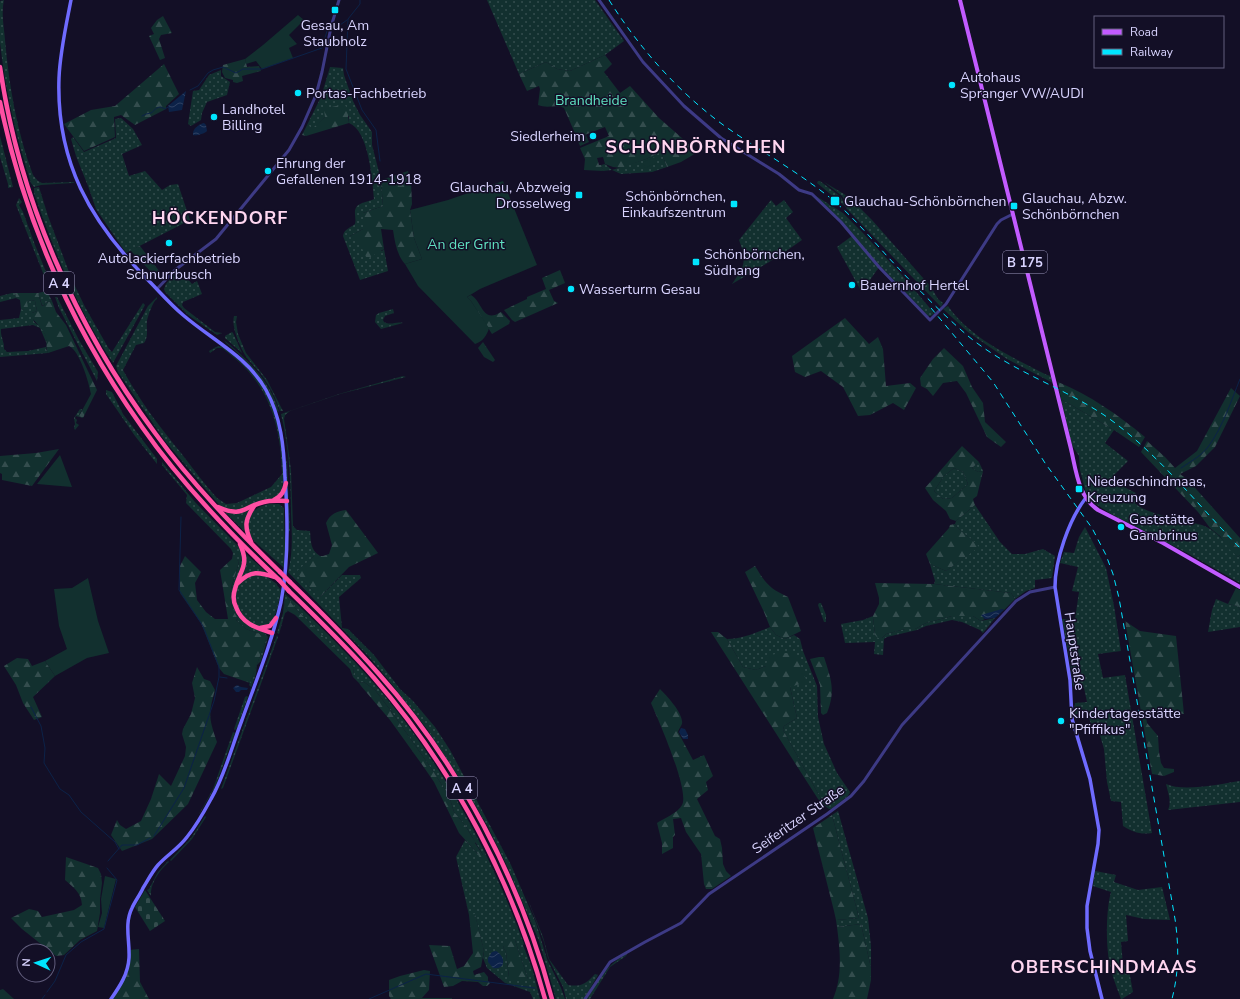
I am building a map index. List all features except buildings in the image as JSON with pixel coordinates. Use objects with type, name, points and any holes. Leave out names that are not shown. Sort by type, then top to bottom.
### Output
[{"type":"highway","name":"A 4","points":[[0,67],[11,124],[30,192],[70,292],[83,319],[108,362],[156,435],[216,507],[252,545],[351,642],[412,715],[462,788],[490,839],[517,896],[538,951],[552,999]]},
{"type":"highway","name":"A 4","points":[[0,102],[22,187],[41,242],[65,296],[104,369],[142,428],[193,491],[239,541],[344,645],[374,678],[413,727],[446,775],[475,825],[501,878],[529,948],[545,999]]},
{"type":"highway","points":[[273,501],[279,498],[283,493],[286,483]]},
{"type":"highway","points":[[216,507],[241,512],[264,502],[286,501]]},
{"type":"highway","points":[[252,545],[246,524],[249,514],[254,506]]},
{"type":"highway","points":[[239,541],[245,558],[245,565],[236,586],[234,603],[238,613],[250,624],[272,633]]},
{"type":"highway","points":[[236,586],[245,577],[255,573],[264,574],[277,579]]},
{"type":"highway","points":[[259,628],[270,626],[276,618]]},
{"type":"main road","points":[[71,0],[60,63],[59,92],[62,127],[66,146],[76,177],[92,211],[107,234],[128,259],[182,314],[245,362],[264,387],[273,404],[281,429],[286,483],[286,561],[281,602],[272,633],[216,790],[187,837],[157,866],[130,913],[128,924],[128,965],[123,980],[111,999]]},
{"type":"main road","name":"B 175","points":[[960,0],[1070,445],[1085,499]]},
{"type":"main road","points":[[1085,499],[1093,507],[1104,514],[1164,543],[1240,587]]},
{"type":"main road","name":"Hauptstraße","points":[[1085,499],[1077,511],[1067,533],[1057,568],[1055,587],[1070,680],[1072,719],[1090,779],[1099,830],[1088,901],[1087,928],[1090,951],[1102,999]]},
{"type":"street","points":[[157,289],[175,270],[216,239],[289,150],[302,127],[316,95],[331,27],[340,0]]},
{"type":"street","points":[[599,0],[643,62],[684,106],[721,138],[779,174],[799,190],[812,194],[841,222],[879,267],[930,320],[946,304],[997,224],[1001,220],[1013,214]]},
{"type":"street","name":"Seiferitzer Straße","points":[[585,999],[610,962],[681,923],[708,894],[827,814],[851,796],[864,781],[902,725],[1016,601],[1030,592],[1055,587]]},
{"type":"green space","points":[[4,0],[3,20],[11,92],[22,142],[33,175],[42,183],[75,182],[73,183],[41,185],[34,187],[31,183],[12,113],[2,60],[0,42],[0,1]]},
{"type":"green space","points":[[487,0],[595,0],[624,41],[605,55],[570,71],[557,69],[546,62],[519,74]]},
{"type":"green space","points":[[298,15],[304,20],[289,35],[297,44],[289,48],[293,58],[262,69],[256,61],[246,64],[245,59]]},
{"type":"green space","points":[[163,16],[172,33],[161,35],[159,39],[165,58],[160,60],[149,36],[154,34],[151,28],[157,20]]},
{"type":"green space","name":"Brandheide","points":[[605,55],[612,64],[604,72],[620,93],[630,86],[659,118],[698,152],[681,162],[667,167],[661,152],[621,168],[605,164],[603,157],[597,158],[603,171],[584,170],[585,159],[580,148],[609,136],[605,127],[577,138],[564,108],[558,106],[545,107],[538,105],[539,86],[527,91],[519,74],[546,62],[557,69],[570,71]]},
{"type":"green space","points":[[245,59],[247,67],[259,66],[261,71],[242,76],[243,81],[237,83],[233,82],[233,80],[225,78],[222,72],[223,65]]},
{"type":"green space","points":[[164,64],[179,94],[166,106],[166,109],[135,125],[121,115],[114,117],[115,137],[84,151],[64,124],[91,110],[115,106]]},
{"type":"green space","points":[[330,67],[343,68],[353,101],[360,115],[372,132],[372,145],[381,180],[383,206],[363,213],[363,229],[350,236],[382,251],[384,249],[388,271],[360,280],[343,236],[346,230],[355,224],[356,207],[374,199],[365,145],[356,128],[349,123],[349,116],[325,117],[313,129],[307,125],[321,97]]},
{"type":"green space","points":[[221,70],[221,76],[230,82],[227,95],[207,102],[202,113],[201,120],[191,126],[188,124],[193,91],[199,90],[209,75]]},
{"type":"green space","points":[[344,104],[347,108],[349,123],[306,136],[302,135],[307,125],[313,128],[325,117],[324,109]]},
{"type":"green space","points":[[121,118],[133,129],[142,145],[122,154],[129,176],[145,171],[162,190],[170,185],[178,184],[190,220],[126,253],[96,209],[71,139],[73,137],[84,152],[116,138],[115,119]]},
{"type":"green space","points":[[586,135],[589,142],[580,146],[577,139]]},
{"type":"green space","points":[[0,136],[13,187],[8,188],[0,157]]},
{"type":"green space","points":[[661,152],[667,167],[652,172],[621,174],[612,170],[646,159]]},
{"type":"green space","points":[[655,157],[657,163],[645,168],[643,162]]},
{"type":"green space","points":[[605,164],[612,170],[603,171],[601,165]]},
{"type":"green space","points":[[408,171],[411,182],[412,204],[410,210],[414,238],[422,259],[405,264],[398,253],[393,230],[381,229],[384,249],[367,259],[358,240],[353,241],[350,236],[363,229],[363,213],[383,206],[381,180]]},
{"type":"green space","name":"An der Grint","points":[[503,181],[537,265],[480,289],[467,297],[489,328],[484,338],[475,344],[418,286],[405,264],[422,259],[414,238],[410,210],[448,200]]},
{"type":"green space","points":[[818,181],[841,197],[846,207],[817,183]]},
{"type":"green space","points":[[824,182],[844,194],[872,220],[931,287],[938,299],[943,303],[941,307],[846,208],[848,206],[842,196]]},
{"type":"green space","points":[[39,187],[48,216],[72,280],[85,307],[112,352],[143,303],[145,305],[113,363],[89,323],[68,281],[34,193],[34,188]]},
{"type":"green space","points":[[816,196],[843,213],[862,232],[901,274],[934,313],[931,316],[928,316],[880,266]]},
{"type":"green space","points":[[19,198],[22,202],[19,205],[53,289],[47,283],[16,205]]},
{"type":"green space","points":[[771,200],[776,206],[784,200],[793,212],[786,218],[802,240],[779,256],[732,284],[742,268],[744,258],[739,240]]},
{"type":"green space","points":[[852,236],[879,267],[870,280],[860,289],[837,247]]},
{"type":"green space","points":[[140,246],[160,272],[155,276],[130,250]]},
{"type":"green space","points":[[560,270],[565,283],[549,290],[554,301],[558,303],[515,322],[512,320],[504,310],[527,299],[527,297],[546,289],[542,278]]},
{"type":"green space","points":[[175,273],[183,280],[186,277],[192,284],[197,281],[202,294],[183,302],[182,305],[184,308],[215,332],[222,333],[217,335],[188,315],[165,292],[164,289],[166,284]]},
{"type":"green space","points":[[47,291],[52,301],[45,303],[44,306],[42,305],[38,293]]},
{"type":"green space","points":[[15,293],[16,298],[0,302],[0,296]]},
{"type":"green space","points":[[15,293],[38,293],[42,306],[44,306],[45,303],[52,301],[56,312],[66,325],[97,390],[83,418],[79,416],[91,394],[86,375],[77,354],[69,346],[48,353],[45,334],[30,315],[37,311],[35,301],[31,300],[27,302],[28,308],[24,310],[21,309],[20,300],[16,298]]},
{"type":"green space","points":[[471,295],[475,298],[486,314],[495,315],[501,312],[510,321],[509,324],[492,334],[467,297]]},
{"type":"green space","points":[[55,297],[57,297],[79,340],[98,372],[97,381],[59,308]]},
{"type":"green space","points":[[157,297],[148,319],[146,340],[144,343],[136,345],[123,370],[129,381],[157,423],[212,493],[226,504],[237,503],[271,487],[282,474],[278,432],[270,406],[257,382],[239,362],[222,348],[217,348],[210,353],[209,351],[221,346],[235,357],[247,368],[264,390],[276,417],[282,450],[283,477],[281,493],[275,498],[258,501],[245,509],[233,511],[220,506],[165,441],[118,372],[116,366],[148,306]]},
{"type":"green space","points":[[31,300],[35,301],[37,311],[32,313],[34,322],[42,328],[47,338],[46,349],[48,353],[0,357],[0,320],[19,318],[21,309],[24,310],[27,302]],"holes":[[[33,325],[40,328],[46,342],[46,347],[28,351],[7,352],[4,349],[1,329]]]},
{"type":"green space","points":[[948,306],[957,318],[980,338],[1006,354],[1051,376],[1053,383],[1007,359],[968,332],[943,309]]},
{"type":"green space","points":[[393,309],[394,313],[385,316],[383,320],[384,322],[389,324],[403,323],[381,329],[375,322],[376,315]]},
{"type":"green space","points":[[234,316],[237,316],[236,322],[238,334],[246,353],[267,380],[283,411],[280,411],[268,385],[243,351],[235,331],[233,320]]},
{"type":"green space","points":[[845,318],[869,344],[878,337],[883,349],[886,386],[910,383],[916,388],[904,410],[893,403],[870,415],[858,416],[843,387],[821,371],[805,377],[795,372],[792,356]]},
{"type":"green space","points":[[232,332],[242,353],[225,338],[225,336]]},
{"type":"green space","points":[[224,340],[249,363],[264,381],[270,390],[279,412],[277,411],[263,382],[250,365]]},
{"type":"green space","points":[[483,342],[495,360],[493,362],[484,357],[478,348]]},
{"type":"green space","points":[[944,348],[963,366],[972,387],[983,403],[985,422],[1006,442],[1001,447],[987,437],[966,393],[957,381],[943,383],[933,396],[927,389],[921,386],[920,378],[933,359]]},
{"type":"green space","points":[[403,376],[406,377],[340,394],[290,411],[285,415],[284,419],[291,470],[293,526],[297,530],[310,531],[314,551],[320,556],[314,556],[297,572],[310,588],[320,597],[342,575],[360,575],[361,578],[339,597],[342,628],[348,629],[374,655],[400,689],[413,701],[435,727],[450,750],[511,865],[536,923],[547,959],[565,999],[556,999],[539,941],[507,866],[488,827],[458,776],[427,729],[370,658],[288,572],[292,543],[291,489],[288,451],[281,414],[339,394]]},
{"type":"green space","points":[[1058,382],[1070,387],[1103,406],[1145,437],[1139,447],[1114,430],[1061,399]]},
{"type":"green space","points":[[1231,388],[1240,396],[1215,447],[1196,466],[1180,474],[1188,480],[1240,538],[1240,555],[1238,557],[1141,452],[1147,441],[1175,468],[1197,451]]},
{"type":"green space","points":[[106,390],[112,392],[123,414],[157,459],[157,464],[135,436],[106,394]]},
{"type":"green space","points":[[1061,399],[1114,430],[1105,443],[1128,461],[1114,475],[1126,488],[1136,493],[1135,503],[1148,511],[1157,514],[1202,525],[1213,531],[1222,539],[1238,557],[1240,555],[1240,583],[1189,554],[1111,514],[1091,501],[1090,499],[1093,496],[1090,493],[1086,493],[1080,470],[1079,456],[1072,445]]},
{"type":"green space","points":[[80,409],[82,409],[79,416],[83,418],[76,416],[76,423],[79,425],[75,430],[74,418]]},
{"type":"green space","points":[[962,446],[979,462],[972,468],[978,472],[983,471],[977,496],[973,499],[975,505],[956,521],[950,519],[946,511],[933,500],[925,488]],"holes":[[[954,468],[963,472],[968,484],[952,498],[943,499],[934,491],[944,476]]]},
{"type":"green space","points":[[59,449],[32,486],[2,480],[2,474],[0,473],[0,456],[36,453]]},
{"type":"green space","points":[[60,455],[72,487],[37,484]]},
{"type":"green space","points":[[287,458],[290,532],[286,464]]},
{"type":"green space","points":[[162,462],[195,502],[238,546],[243,554],[244,562],[232,595],[233,605],[238,617],[247,624],[265,633],[268,637],[261,661],[257,665],[256,674],[249,694],[251,687],[249,685],[266,640],[264,636],[246,629],[236,620],[238,619],[231,603],[230,596],[239,561],[232,559],[233,553],[231,549],[186,503],[187,495],[162,465]]},
{"type":"green space","points":[[979,462],[983,471],[978,472],[972,468]]},
{"type":"green space","points":[[954,468],[963,472],[968,484],[952,498],[943,499],[934,491],[944,476]]},
{"type":"green space","points":[[269,504],[279,504],[284,508],[284,568],[254,541],[248,529],[249,518],[252,513],[256,509]]},
{"type":"green space","points":[[975,505],[1000,542],[1012,554],[1025,554],[1043,549],[1055,556],[1052,578],[1035,580],[1035,588],[1026,591],[1015,599],[1011,593],[934,584],[935,581],[930,564],[946,571],[978,547],[955,524],[956,521]]},
{"type":"green space","points":[[249,509],[246,533],[226,513]]},
{"type":"green space","points":[[346,510],[378,553],[349,567],[319,597],[296,572],[314,556],[329,554],[332,545],[326,523],[334,514]]},
{"type":"green space","points":[[955,524],[979,547],[946,571],[930,564],[926,554],[950,525]]},
{"type":"green space","points":[[1085,527],[1106,568],[1121,651],[1098,654],[1103,678],[1125,675],[1152,833],[1144,834],[1130,830],[1123,826],[1121,802],[1111,801],[1107,782],[1104,749],[1096,722],[1091,724],[1087,712],[1074,715],[1075,703],[1087,702],[1084,688],[1073,687],[1062,619],[1075,619],[1079,592],[1072,591],[1078,567],[1060,563],[1064,552],[1074,553],[1079,537]]},
{"type":"green space","points":[[245,553],[265,571],[264,573],[239,580],[246,565]]},
{"type":"green space","points":[[185,556],[201,572],[195,583],[197,600],[206,612],[215,619],[228,619],[220,570],[233,558],[239,561],[230,596],[231,603],[238,619],[236,620],[246,629],[265,636],[266,640],[250,683],[224,674],[219,668],[201,623],[180,593],[180,566]]},
{"type":"green space","points":[[755,566],[768,585],[788,597],[801,631],[785,639],[776,635],[770,627],[745,572]]},
{"type":"green space","points":[[255,574],[267,577],[277,584],[281,590],[272,621],[262,627],[255,625],[248,620],[237,604],[236,595],[238,586],[244,579]]},
{"type":"green space","points":[[88,578],[98,621],[109,653],[87,658],[55,676],[45,661],[67,649],[59,626],[54,589],[72,588]]},
{"type":"green space","points":[[875,583],[934,584],[1011,593],[1015,599],[1004,610],[1002,609],[983,618],[985,619],[981,621],[973,616],[952,616],[926,623],[915,629],[905,629],[886,634],[882,638],[878,638],[875,635],[873,616],[879,604]]},
{"type":"green space","points":[[1236,588],[1240,590],[1240,610],[1238,606],[1228,604]]},
{"type":"green space","points":[[285,594],[342,649],[384,695],[427,752],[464,814],[497,878],[524,944],[523,945],[532,968],[540,999],[533,999],[530,992],[505,983],[487,968],[483,958],[484,951],[475,915],[469,915],[456,857],[465,840],[478,854],[483,855],[465,825],[454,812],[449,796],[431,768],[375,690],[364,682],[359,683],[353,677],[354,668],[288,599],[284,604],[288,611],[285,613],[279,634],[277,633],[283,613]],"holes":[[[515,940],[528,979],[509,977],[506,952],[503,947]]]},
{"type":"green space","points":[[287,599],[354,668],[353,677],[350,669],[295,615],[288,611],[284,604]]},
{"type":"green space","points":[[1216,599],[1238,606],[1240,610],[1240,627],[1208,632],[1212,610]]},
{"type":"green space","points":[[821,603],[826,615],[826,622],[824,622],[818,605]]},
{"type":"green space","points":[[873,616],[875,635],[882,638],[886,634],[905,629],[915,629],[926,623],[952,616],[973,616],[981,621],[995,618],[983,633],[980,630],[962,622],[952,620],[887,637],[884,639],[883,655],[874,654],[875,642],[845,643],[841,624],[863,620]]},
{"type":"green space","points":[[1125,621],[1140,631],[1176,636],[1184,714],[1145,710],[1147,723],[1158,736],[1161,763],[1164,768],[1174,769],[1174,772],[1164,776],[1152,774]]},
{"type":"green space","points":[[770,627],[776,635],[785,639],[794,635],[800,639],[803,651],[817,686],[818,717],[824,744],[837,773],[850,792],[848,796],[831,809],[825,806],[783,730],[784,726],[797,718],[790,687],[766,666],[756,670],[743,667],[727,639],[744,637]]},
{"type":"green space","points":[[711,632],[718,632],[727,639],[743,667],[756,670],[766,666],[768,656],[779,653],[796,653],[807,682],[790,687],[797,718],[784,726],[783,730],[825,806],[818,799]]},
{"type":"green space","points":[[277,635],[278,637],[223,788],[221,789]]},
{"type":"green space","points":[[824,657],[832,685],[830,705],[827,713],[823,715],[821,713],[820,685],[810,659]]},
{"type":"green space","points":[[17,658],[28,659],[32,666],[45,661],[55,676],[33,697],[42,717],[34,720],[23,703],[16,685],[4,666]]},
{"type":"green space","points":[[197,667],[204,679],[210,681],[215,690],[210,716],[217,742],[188,804],[152,839],[122,851],[111,835],[117,820],[120,825],[126,829],[141,821],[151,799],[159,774],[171,786],[185,756],[186,747],[182,734],[191,714],[195,698],[192,683]]},
{"type":"green space","points":[[364,682],[375,690],[431,768],[449,796],[454,812],[476,842],[475,843],[483,855],[484,861],[481,862],[478,854],[459,833],[434,782],[390,720],[359,683]]},
{"type":"green space","points":[[660,689],[673,704],[681,717],[682,722],[678,732],[693,760],[704,755],[713,776],[706,782],[708,790],[697,799],[715,836],[720,839],[723,864],[726,871],[731,876],[712,889],[706,889],[704,884],[701,854],[686,832],[681,818],[673,819],[675,835],[673,837],[673,848],[662,854],[662,843],[657,823],[680,808],[683,797],[682,785],[678,771],[651,703]]},
{"type":"green space","points":[[245,697],[248,697],[236,730],[234,729]]},
{"type":"green space","points":[[233,732],[235,733],[215,787],[199,814],[213,789]]},
{"type":"green space","points":[[1240,781],[1240,802],[1168,810],[1170,801],[1166,784],[1192,787]]},
{"type":"green space","points":[[838,811],[868,918],[871,946],[871,968],[861,924],[837,927],[836,920],[859,918],[832,815]]},
{"type":"green space","points":[[832,815],[859,918],[836,920],[813,828]]},
{"type":"green space","points":[[205,816],[206,817],[192,839],[171,861],[170,860],[191,838]]},
{"type":"green space","points":[[66,857],[98,868],[101,874],[102,883],[100,913],[97,931],[80,940],[64,955],[56,956],[56,943],[40,943],[11,918],[29,909],[38,911],[42,917],[74,910],[82,905],[79,893],[65,880]]},
{"type":"green space","points":[[168,861],[169,862],[159,873],[152,886],[151,896],[147,890],[158,872]]},
{"type":"green space","points":[[1095,871],[1116,875],[1114,882],[1138,890],[1162,887],[1170,920],[1144,919],[1126,915],[1128,941],[1121,942],[1123,965],[1128,965],[1133,992],[1122,999],[1112,975],[1108,952],[1107,916],[1111,892],[1093,886]]},
{"type":"green space","points":[[105,876],[116,879],[104,928],[98,927],[102,913],[101,899]]},
{"type":"green space","points":[[145,890],[165,921],[150,931],[135,907]]},
{"type":"green space","points":[[526,895],[543,937],[549,959],[568,985],[576,986],[583,984],[595,974],[598,975],[584,999],[566,999],[563,987],[548,958],[544,942]]},
{"type":"green space","points":[[475,914],[484,951],[481,967],[473,971],[474,975],[484,972],[490,983],[487,986],[483,986],[478,982],[462,981],[453,986],[444,987],[429,945],[450,946],[457,969],[464,966],[473,953],[469,915]]},
{"type":"green space","points":[[861,924],[871,968],[871,980],[867,999],[833,999],[838,981],[840,963],[837,927]]},
{"type":"green space","points":[[510,940],[515,940],[528,979],[511,979],[509,977],[506,952],[503,947]]},
{"type":"green space","points":[[139,949],[140,982],[149,999],[111,999],[126,973],[129,950]]},
{"type":"green space","points":[[627,954],[610,967],[590,999],[587,999],[599,979],[608,968]]},
{"type":"green space","points":[[424,970],[430,971],[429,990],[422,998],[452,999],[391,999],[389,996],[389,980]]},
{"type":"green space","points":[[3,989],[14,999],[0,999],[0,990]]},
{"type":"water","points":[[186,91],[182,110],[169,112],[168,106]]},
{"type":"water","points":[[204,123],[207,131],[193,135],[196,127]]},
{"type":"water","points":[[1002,609],[1004,610],[995,618],[985,619],[981,615]]},
{"type":"water","points":[[237,685],[248,688],[247,690],[236,692],[233,688]]},
{"type":"water","points":[[681,728],[685,729],[688,739],[683,739],[679,732]]},
{"type":"water","points":[[496,951],[502,956],[503,962],[500,967],[493,968],[488,962],[488,958],[492,952]]},
{"type":"waterway","points":[[360,0],[360,4],[348,19],[346,69],[362,110],[376,130],[380,161]]},
{"type":"waterway","points":[[333,30],[347,20]]},
{"type":"waterway","points":[[190,90],[198,86],[208,73],[213,70],[223,67],[236,73],[243,69],[262,69],[322,48],[327,31]]},
{"type":"waterway","points":[[142,116],[151,113],[158,108],[161,107],[165,109],[168,107]]},
{"type":"waterway","points":[[1181,468],[1195,459],[1208,447],[1218,431],[1240,379]]},
{"type":"waterway","points":[[154,836],[184,788],[214,701],[219,677],[219,667],[203,626],[179,590],[181,517]]},
{"type":"waterway","points":[[220,677],[227,678]]},
{"type":"waterway","points":[[31,707],[41,726],[45,748],[44,763],[60,789],[69,795],[81,812],[115,842],[119,849]]},
{"type":"waterway","points":[[108,861],[122,845],[137,845],[150,838]]},
{"type":"waterway","points":[[47,992],[55,981],[66,955],[81,942],[104,929],[117,880],[107,868]]},
{"type":"waterway","points":[[369,999],[426,974],[535,988]]},
{"type":"waterway","points":[[42,999],[45,995]]},
{"type":"railway","points":[[609,0],[647,53],[692,100],[726,127],[794,172],[834,201],[855,220],[927,298],[968,336],[1000,359],[1070,395],[1104,415],[1123,429],[1141,444],[1175,478],[1240,548]]},
{"type":"railway","points":[[931,308],[993,382],[1045,463],[1092,528],[1106,555],[1113,574],[1119,598],[1175,919],[1178,959],[1172,999]]},
{"type":"place","name":"Gesau, Am Staubholz","points":[[335,10]]},
{"type":"place","name":"Autohaus Spranger VW/AUDI","points":[[952,85]]},
{"type":"place","name":"Portas-Fachbetrieb","points":[[298,93]]},
{"type":"place","name":"Landhotel Billing","points":[[214,117]]},
{"type":"place","name":"Siedlerheim","points":[[593,136]]},
{"type":"place","name":"Ehrung der Gefallenen 1914-1918","points":[[268,171]]},
{"type":"place","name":"Glauchau, Abzweig Drosselweg","points":[[579,195]]},
{"type":"place","name":"Glauchau-Schönbörnchen","points":[[835,201]]},
{"type":"place","name":"Schönbörnchen, Einkaufszentrum","points":[[734,204]]},
{"type":"place","name":"Glauchau, Abzw. Schönbörnchen","points":[[1014,206]]},
{"type":"place","name":"Autolackierfachbetrieb Schnurrbusch","points":[[169,243]]},
{"type":"place","name":"Schönbörnchen, Südhang","points":[[696,262]]},
{"type":"place","name":"Bauernhof Hertel","points":[[852,285]]},
{"type":"place","name":"Wasserturm Gesau","points":[[571,289]]},
{"type":"place","name":"Niederschindmaas, Kreuzung","points":[[1079,489]]},
{"type":"place","name":"Gaststätte Gambrinus","points":[[1121,527]]},
{"type":"place","name":"Kindertagesstätte \"Pfiffikus\"","points":[[1061,721]]},
{"type":"district","name":"SCHÖNBÖRNCHEN","points":[[696,147]]},
{"type":"district","name":"HÖCKENDORF","points":[[220,218]]},
{"type":"district","name":"OBERSCHINDMAAS","points":[[1104,967]]}]
